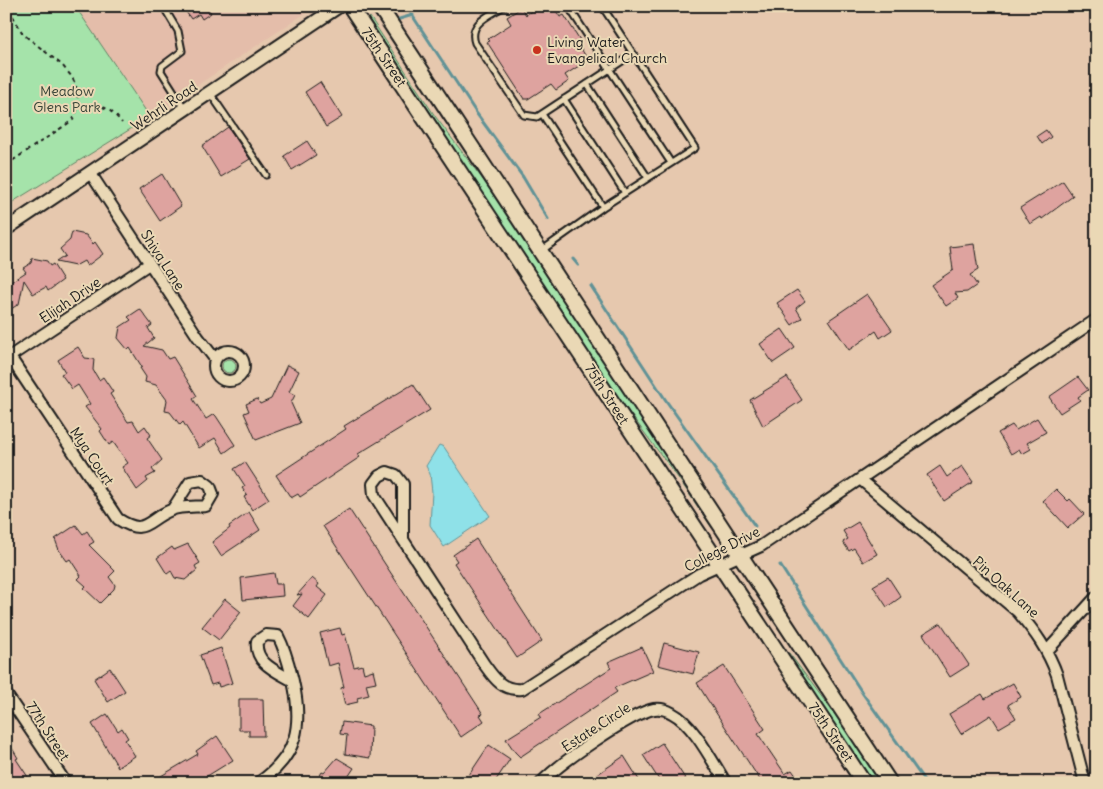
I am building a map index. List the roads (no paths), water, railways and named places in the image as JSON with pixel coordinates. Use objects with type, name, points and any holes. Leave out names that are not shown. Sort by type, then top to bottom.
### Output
[{"type":"main road","name":"75th Street","points":[[350,6],[864,783]]},
{"type":"main road","name":"75th Street","points":[[379,6],[890,783]]},
{"type":"street","name":"Wehrli Road","points":[[6,229],[338,6]]},
{"type":"street","name":"Shiva Lane","points":[[90,174],[198,337],[215,359]]},
{"type":"street","name":"Elijah Drive","points":[[8,358],[150,264]]},
{"type":"street","name":"College Drive","points":[[403,539],[402,484],[396,475],[387,472],[379,476],[373,484],[374,495],[403,539],[496,680],[515,690],[530,686],[699,574],[761,546],[1097,319]]},
{"type":"street","name":"Mya Court","points":[[8,358],[118,519],[131,528],[145,526],[172,510]]},
{"type":"street","name":"Pin Oak Lane","points":[[860,479],[1018,612],[1047,651],[1057,674],[1085,783]]},
{"type":"street","points":[[1047,651],[1097,596]]},
{"type":"street","points":[[258,783],[284,759],[296,734],[298,702],[286,649],[278,636],[266,634],[257,640],[256,650],[261,661],[293,681]]},
{"type":"street","name":"77th Street","points":[[6,694],[66,783]]},
{"type":"street","name":"Estate Circle","points":[[541,783],[555,770],[624,722],[654,709],[664,710],[682,719],[726,783]]},
{"type":"lane","points":[[163,6],[178,31],[182,51],[162,66],[161,71],[185,110]]},
{"type":"lane","points":[[504,6],[473,29],[475,43],[520,112],[530,118],[542,114],[633,54]]},
{"type":"lane","points":[[568,6],[671,163]]},
{"type":"lane","points":[[540,252],[603,207],[695,148],[602,6]]},
{"type":"lane","points":[[587,84],[648,178]]},
{"type":"lane","points":[[210,93],[266,175]]},
{"type":"lane","points":[[564,99],[625,193]]},
{"type":"lane","points":[[542,114],[603,207]]},
{"type":"water","points":[[439,445],[444,447],[490,516],[444,547],[430,525],[432,492],[430,474],[426,466]]},
{"type":"waterway","points":[[410,12],[477,114],[523,177],[548,219]]},
{"type":"waterway","points":[[396,20],[413,15]]},
{"type":"waterway","points":[[573,259],[578,265]]},
{"type":"waterway","points":[[591,286],[667,402],[755,526]]},
{"type":"waterway","points":[[780,565],[863,694],[926,783]]},
{"type":"place","name":"Living Water Evangelical Church","points":[[537,50]]},
{"type":"park label","name":"Meadow Glens Park","points":[[67,99]]}]
